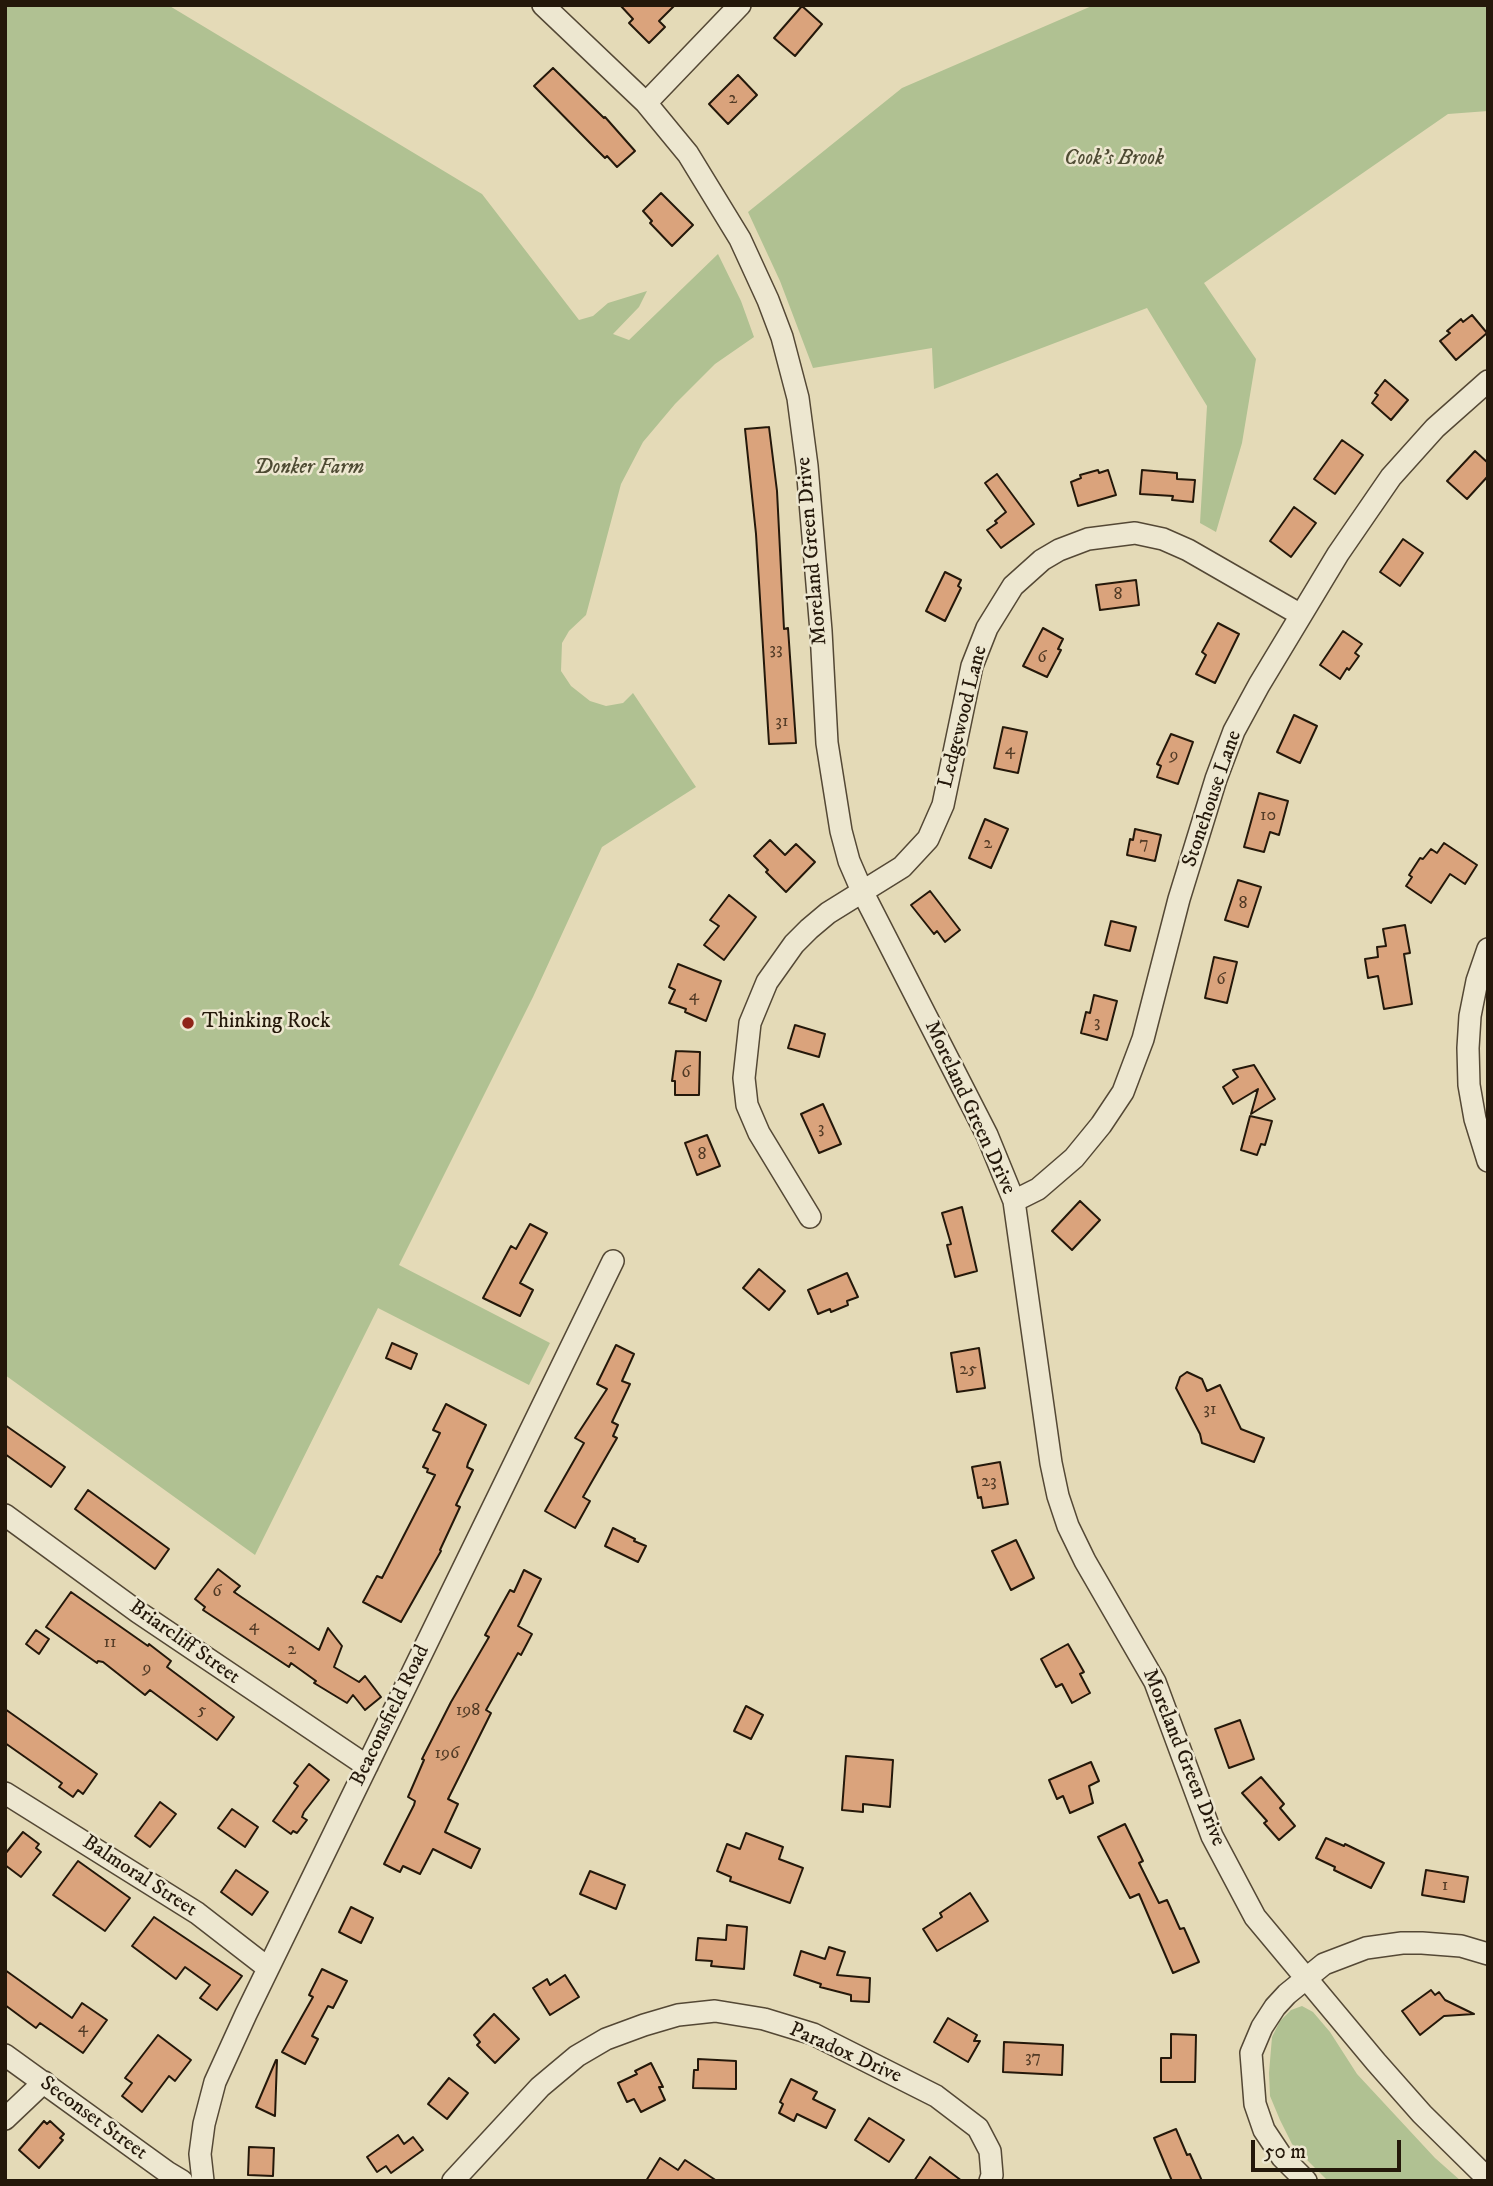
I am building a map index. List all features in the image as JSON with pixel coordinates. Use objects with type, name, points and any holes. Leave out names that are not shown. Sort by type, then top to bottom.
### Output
[{"type":"street","name":"Moreland Green Drive","points":[[543,5],[646,103],[688,154],[740,239],[768,300],[791,365],[807,466],[829,763],[844,845],[862,891],[987,1135],[1014,1201],[1051,1463],[1068,1526],[1155,1682],[1212,1836],[1240,1892],[1261,1924],[1410,2101],[1488,2179]]},
{"type":"street","points":[[646,103],[740,5]]},
{"type":"street","name":"Stonehouse Lane","points":[[1014,1201],[1038,1189],[1074,1158],[1101,1125],[1122,1092],[1143,1039],[1179,899],[1220,766],[1242,715],[1338,554],[1391,477],[1443,421],[1488,381]]},
{"type":"street","name":"Ledgewood Lane","points":[[810,1217],[759,1133],[747,1105],[744,1078],[750,1023],[767,982],[794,944],[828,912],[902,867],[928,839],[943,805],[969,678],[987,628],[1013,586],[1042,560],[1088,539],[1119,534],[1151,535],[1188,550],[1301,615]]},
{"type":"street","points":[[1488,949],[1477,981],[1470,1016],[1468,1048],[1469,1085],[1475,1119],[1488,1161]]},
{"type":"street","name":"Beaconsfield Road","points":[[203,2181],[200,2154],[204,2124],[215,2082],[613,1261]]},
{"type":"street","name":"Briarcliff Street","points":[[5,1515],[138,1612],[367,1766]]},
{"type":"street","name":"Balmoral Street","points":[[5,1793],[197,1913],[268,1968]]},
{"type":"street","points":[[1306,2181],[1282,2157],[1264,2130],[1255,2105],[1251,2053],[1262,2027],[1275,2007],[1307,1977],[1334,1959],[1384,1945],[1422,1943],[1461,1946],[1488,1954]]},
{"type":"street","name":"Paradox Drive","points":[[453,2181],[540,2087],[577,2056],[606,2039],[644,2025],[678,2015],[715,2011],[764,2019],[813,2034],[936,2096],[978,2128],[990,2151],[990,2181]]},
{"type":"street","name":"Seconset Street","points":[[5,2055],[182,2181]]},
{"type":"street","points":[[5,2119],[44,2082]]},
{"type":"green space","name":"Donker Farm","points":[[5,5],[168,5],[482,194],[579,320],[593,316],[608,303],[647,291],[639,307],[613,334],[629,340],[718,254],[741,301],[754,337],[715,364],[675,404],[643,442],[621,484],[586,615],[569,631],[562,643],[561,671],[571,686],[590,701],[606,706],[623,703],[633,693],[696,787],[602,847],[533,997],[399,1265],[550,1343],[529,1385],[378,1308],[255,1555],[5,1375]]},
{"type":"green space","name":"Cook's Brook","points":[[1094,5],[1488,5],[1488,111],[1448,114],[1204,283],[1256,359],[1242,443],[1216,532],[1200,523],[1207,406],[1147,308],[934,389],[932,348],[813,368],[780,281],[748,212],[902,88]]},
{"type":"green space","points":[[1302,2006],[1313,2012],[1330,2032],[1357,2074],[1435,2158],[1461,2181],[1328,2181],[1292,2144],[1270,2096],[1269,2073],[1272,2037],[1280,2021],[1291,2010]]},
{"type":"building","points":[[620,5],[675,5],[659,21],[665,27],[649,43],[629,23],[633,19]]},
{"type":"building","points":[[802,6],[822,24],[795,56],[774,38]]},
{"type":"building","points":[[553,68],[605,117],[635,151],[617,167],[534,86]]},
{"type":"building","points":[[738,75],[757,95],[728,124],[709,104]]},
{"type":"building","points":[[661,193],[693,225],[672,246],[650,223],[652,221],[643,211]]},
{"type":"building","points":[[1472,315],[1487,333],[1456,360],[1440,341],[1461,319],[1463,322]]},
{"type":"building","points":[[1385,380],[1408,400],[1391,420],[1372,403],[1378,395],[1375,393]]},
{"type":"building","points":[[769,427],[777,491],[784,629],[788,628],[796,743],[769,744],[756,534],[745,429]]},
{"type":"building","points":[[1342,440],[1363,455],[1335,494],[1314,479]]},
{"type":"building","points":[[1475,451],[1488,463],[1488,476],[1467,499],[1447,481]]},
{"type":"building","points":[[1098,470],[1099,473],[1108,470],[1116,495],[1078,506],[1071,482],[1081,478],[1080,475]]},
{"type":"building","points":[[1142,470],[1177,473],[1177,479],[1195,480],[1193,502],[1172,500],[1173,496],[1140,494]]},
{"type":"building","points":[[997,474],[1034,524],[1001,548],[987,530],[1006,512],[985,483]]},
{"type":"building","points":[[1294,507],[1316,523],[1291,557],[1270,541]]},
{"type":"building","points":[[1403,539],[1423,553],[1400,586],[1380,572]]},
{"type":"building","points":[[945,572],[961,580],[958,586],[961,588],[945,621],[926,611]]},
{"type":"building","points":[[1136,580],[1139,605],[1100,610],[1096,585]]},
{"type":"building","points":[[1218,623],[1239,634],[1215,683],[1196,674],[1206,655],[1202,652]]},
{"type":"building","points":[[1043,628],[1063,639],[1058,649],[1061,650],[1047,677],[1023,666]]},
{"type":"building","points":[[1343,631],[1362,644],[1355,653],[1359,656],[1340,679],[1320,665]]},
{"type":"building","points":[[1294,715],[1317,726],[1300,763],[1277,752]]},
{"type":"building","points":[[1003,727],[1027,732],[1018,773],[994,768]]},
{"type":"building","points":[[1171,734],[1193,742],[1178,784],[1157,777],[1161,766],[1157,764]]},
{"type":"building","points":[[1259,793],[1288,801],[1279,835],[1270,832],[1264,852],[1244,847]]},
{"type":"building","points":[[985,819],[1008,829],[991,868],[969,858]]},
{"type":"building","points":[[1135,829],[1161,835],[1155,861],[1127,855]]},
{"type":"building","points":[[770,840],[785,855],[796,844],[815,862],[786,892],[754,856]]},
{"type":"building","points":[[1444,843],[1477,865],[1465,884],[1450,874],[1431,903],[1406,886],[1412,877],[1409,875],[1420,858],[1423,859],[1431,849],[1437,853]]},
{"type":"building","points":[[1238,880],[1261,887],[1248,927],[1225,920]]},
{"type":"building","points":[[930,891],[960,930],[945,942],[937,931],[934,934],[911,905]]},
{"type":"building","points":[[729,895],[756,917],[724,960],[704,945],[719,926],[710,920]]},
{"type":"building","points":[[1111,921],[1136,927],[1130,951],[1105,945]]},
{"type":"building","points":[[1405,925],[1410,953],[1404,954],[1412,1004],[1384,1009],[1378,976],[1368,978],[1365,959],[1378,957],[1377,947],[1386,946],[1383,929]]},
{"type":"building","points":[[1214,957],[1237,962],[1227,1003],[1205,998]]},
{"type":"building","points":[[678,964],[721,981],[706,1021],[669,1003],[675,990],[669,987]]},
{"type":"building","points":[[1094,995],[1117,1001],[1107,1040],[1081,1033]]},
{"type":"building","points":[[795,1025],[825,1034],[819,1057],[788,1048]]},
{"type":"building","points":[[676,1051],[700,1052],[699,1095],[675,1095],[675,1081],[672,1081]]},
{"type":"building","points":[[1254,1065],[1275,1099],[1251,1114],[1258,1089],[1233,1104],[1223,1087],[1238,1077],[1233,1070]]},
{"type":"building","points":[[823,1104],[841,1144],[819,1153],[801,1114]]},
{"type":"building","points":[[1250,1116],[1272,1121],[1265,1145],[1261,1144],[1257,1155],[1241,1150]]},
{"type":"building","points":[[707,1135],[720,1166],[697,1175],[685,1143]]},
{"type":"building","points":[[1080,1201],[1100,1220],[1072,1250],[1052,1231]]},
{"type":"building","points":[[962,1207],[977,1271],[955,1277],[947,1245],[951,1244],[942,1213]]},
{"type":"building","points":[[530,1224],[547,1233],[520,1283],[533,1290],[520,1316],[483,1298],[511,1246],[516,1249]]},
{"type":"building","points":[[759,1269],[785,1291],[769,1310],[743,1288]]},
{"type":"building","points":[[847,1273],[858,1297],[847,1301],[848,1305],[818,1314],[808,1290]]},
{"type":"building","points":[[392,1343],[417,1354],[411,1369],[386,1358]]},
{"type":"building","points":[[616,1345],[634,1354],[622,1381],[630,1384],[612,1422],[618,1425],[613,1436],[617,1438],[583,1497],[590,1501],[575,1528],[545,1511],[584,1443],[575,1438],[607,1389],[597,1384]]},
{"type":"building","points":[[979,1348],[985,1388],[957,1392],[951,1353]]},
{"type":"building","points":[[1187,1372],[1202,1379],[1207,1391],[1220,1385],[1241,1429],[1264,1438],[1254,1462],[1202,1443],[1176,1388],[1180,1377]]},
{"type":"building","points":[[446,1404],[486,1425],[468,1463],[467,1467],[473,1470],[456,1505],[460,1507],[441,1551],[401,1622],[363,1602],[377,1576],[382,1578],[435,1475],[423,1467],[440,1433],[433,1430]]},
{"type":"building","points":[[5,1425],[65,1467],[51,1487],[5,1454]]},
{"type":"building","points":[[1000,1462],[1008,1504],[983,1508],[981,1497],[978,1498],[972,1467]]},
{"type":"building","points":[[88,1490],[169,1549],[155,1569],[75,1509]]},
{"type":"building","points":[[613,1528],[646,1546],[638,1562],[605,1546]]},
{"type":"building","points":[[1016,1540],[1034,1578],[1011,1590],[992,1551]]},
{"type":"building","points":[[218,1569],[240,1586],[234,1592],[319,1650],[328,1628],[342,1646],[334,1667],[359,1682],[365,1676],[381,1697],[365,1710],[353,1695],[347,1703],[314,1683],[316,1681],[291,1663],[289,1667],[203,1610],[205,1607],[195,1599]]},
{"type":"building","points":[[524,1570],[541,1579],[518,1626],[532,1634],[521,1655],[518,1653],[486,1710],[491,1713],[448,1799],[458,1804],[445,1832],[480,1849],[471,1868],[433,1849],[420,1874],[403,1866],[400,1872],[384,1864],[414,1805],[415,1801],[408,1797],[424,1760],[422,1759],[489,1637],[485,1635],[510,1590],[514,1592]]},
{"type":"building","points":[[71,1592],[148,1646],[149,1644],[171,1661],[167,1667],[234,1717],[217,1740],[150,1690],[145,1695],[103,1662],[97,1663],[46,1627]]},
{"type":"building","points":[[36,1630],[49,1639],[39,1654],[26,1644]]},
{"type":"building","points":[[1068,1644],[1084,1672],[1080,1674],[1090,1693],[1072,1703],[1062,1684],[1056,1687],[1041,1659]]},
{"type":"building","points":[[746,1706],[763,1715],[751,1739],[734,1731]]},
{"type":"building","points":[[5,1709],[97,1774],[83,1794],[78,1790],[73,1797],[59,1787],[62,1783],[5,1743]]},
{"type":"building","points":[[1240,1720],[1254,1759],[1229,1768],[1215,1729]]},
{"type":"building","points":[[846,1756],[893,1760],[890,1807],[863,1804],[863,1812],[842,1810]]},
{"type":"building","points":[[1091,1762],[1099,1781],[1089,1786],[1093,1803],[1070,1813],[1063,1796],[1057,1799],[1049,1780]]},
{"type":"building","points":[[309,1764],[329,1780],[304,1812],[302,1817],[307,1820],[297,1833],[293,1831],[291,1834],[273,1821],[298,1786],[294,1783]]},
{"type":"building","points":[[1261,1777],[1284,1804],[1280,1808],[1295,1826],[1279,1840],[1264,1823],[1267,1821],[1242,1793]]},
{"type":"building","points":[[160,1802],[176,1814],[150,1847],[135,1836]]},
{"type":"building","points":[[232,1809],[258,1827],[245,1847],[218,1828]]},
{"type":"building","points":[[1125,1824],[1143,1861],[1139,1863],[1159,1903],[1167,1900],[1180,1929],[1184,1928],[1199,1962],[1173,1973],[1139,1894],[1130,1898],[1098,1837]]},
{"type":"building","points":[[23,1832],[39,1844],[36,1848],[41,1852],[21,1877],[5,1865],[5,1854]]},
{"type":"building","points":[[746,1833],[783,1847],[779,1859],[803,1868],[790,1903],[730,1881],[731,1877],[717,1871],[727,1844],[740,1849]]},
{"type":"building","points":[[1326,1838],[1384,1863],[1371,1888],[1316,1858]]},
{"type":"building","points":[[78,1861],[130,1898],[105,1931],[53,1895]]},
{"type":"building","points":[[236,1870],[268,1892],[252,1915],[221,1892]]},
{"type":"building","points":[[1426,1870],[1468,1877],[1464,1902],[1422,1895]]},
{"type":"building","points":[[590,1871],[625,1885],[616,1909],[580,1894]]},
{"type":"building","points":[[970,1893],[988,1921],[937,1951],[923,1929],[942,1917],[940,1913]]},
{"type":"building","points":[[351,1907],[373,1918],[361,1943],[339,1932]]},
{"type":"building","points":[[154,1917],[242,1976],[217,2010],[200,1998],[210,1985],[185,1967],[176,1979],[132,1946]]},
{"type":"building","points":[[727,1925],[747,1927],[744,1969],[711,1966],[712,1961],[696,1960],[698,1938],[726,1940]]},
{"type":"building","points":[[829,1947],[845,1952],[837,1975],[870,1978],[869,2002],[851,2001],[851,1995],[820,1987],[821,1984],[794,1975],[801,1951],[825,1959]]},
{"type":"building","points":[[322,1969],[347,1981],[333,2008],[328,2006],[312,2036],[318,2039],[305,2064],[282,2052],[313,1997],[309,1995]]},
{"type":"building","points":[[5,1970],[72,2018],[82,2003],[107,2020],[83,2053],[40,2023],[36,2028],[5,2005]]},
{"type":"building","points":[[565,1975],[579,1997],[550,2015],[533,1988],[547,1979],[550,1985]]},
{"type":"building","points":[[1431,1990],[1435,1995],[1439,1992],[1445,2000],[1474,2014],[1444,2016],[1420,2035],[1402,2011]]},
{"type":"building","points":[[494,2014],[519,2039],[495,2063],[477,2045],[480,2042],[474,2035]]},
{"type":"building","points":[[948,2018],[977,2035],[974,2041],[980,2041],[968,2062],[934,2042]]},
{"type":"building","points":[[1171,2034],[1196,2035],[1195,2082],[1161,2082],[1161,2058],[1171,2058]]},
{"type":"building","points":[[158,2035],[191,2060],[175,2081],[169,2076],[142,2112],[122,2096],[132,2083],[125,2078]]},
{"type":"building","points":[[1004,2042],[1063,2045],[1062,2075],[1003,2072]]},
{"type":"building","points":[[698,2059],[736,2061],[736,2089],[693,2088]]},
{"type":"building","points":[[277,2060],[275,2116],[256,2107]]},
{"type":"building","points":[[651,2063],[663,2087],[659,2087],[665,2100],[641,2112],[634,2099],[627,2102],[618,2083],[637,2074],[635,2071]]},
{"type":"building","points":[[449,2078],[468,2093],[447,2119],[428,2104]]},
{"type":"building","points":[[791,2079],[817,2092],[813,2099],[835,2110],[826,2128],[797,2114],[794,2121],[779,2113],[783,2104],[780,2102]]},
{"type":"building","points":[[869,2118],[904,2140],[889,2162],[855,2140]]},
{"type":"building","points":[[44,2121],[47,2124],[50,2121],[64,2134],[60,2138],[63,2140],[39,2168],[19,2150]]},
{"type":"building","points":[[1176,2129],[1202,2181],[1172,2181],[1154,2138]]},
{"type":"building","points":[[398,2135],[404,2144],[413,2137],[423,2150],[391,2173],[386,2166],[377,2172],[367,2157]]},
{"type":"building","points":[[249,2147],[274,2148],[273,2176],[248,2175]]},
{"type":"building","points":[[930,2157],[962,2181],[914,2181]]},
{"type":"building","points":[[660,2158],[678,2170],[685,2160],[717,2181],[646,2181]]},
{"type":"place","name":"Thinking Rock","points":[[188,1023]]}]
